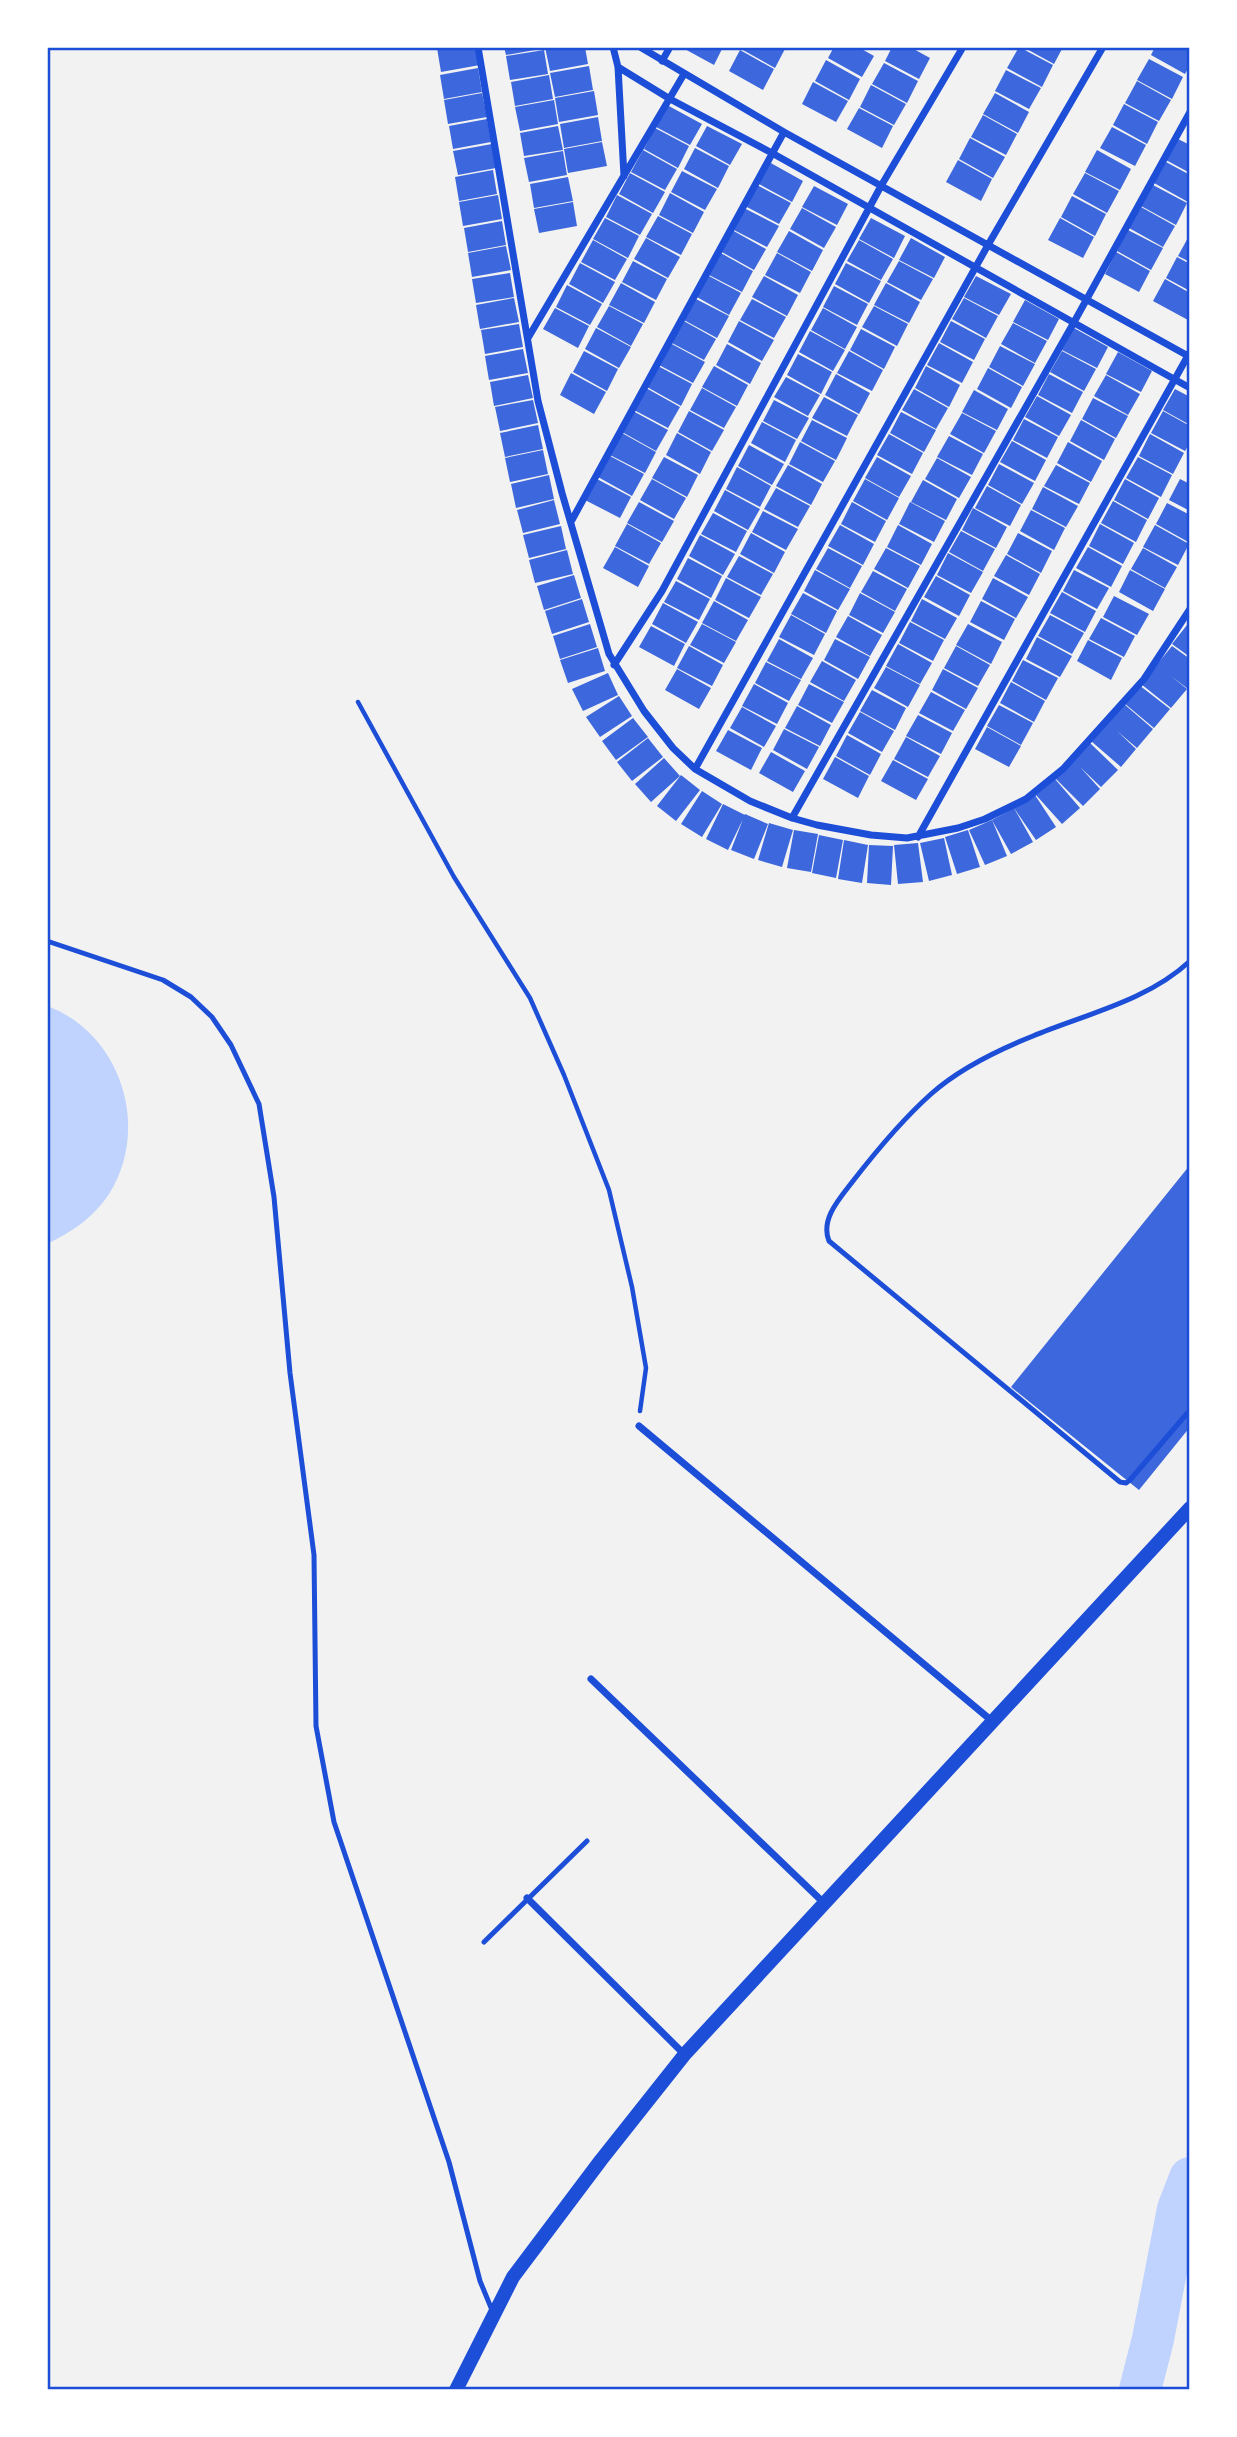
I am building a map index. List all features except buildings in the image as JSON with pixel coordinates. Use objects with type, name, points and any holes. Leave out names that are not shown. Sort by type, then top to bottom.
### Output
[{"type":"main road","points":[[456,2390],[513,2277],[685,2054],[1190,1508]]},
{"type":"street","points":[[478,47],[538,401],[589,586],[614,666],[673,748],[695,769],[733,793],[792,818],[844,831],[918,837],[985,819],[1026,799],[1050,781],[1092,738],[1144,679],[1190,609]]},
{"type":"street","points":[[613,47],[618,67],[624,176]]},
{"type":"street","points":[[640,47],[784,132],[1189,355],[918,837]]},
{"type":"street","points":[[662,61],[670,47]]},
{"type":"street","points":[[614,666],[662,591],[881,186],[962,47]]},
{"type":"street","points":[[695,769],[988,245],[1103,47]]},
{"type":"street","points":[[618,67],[670,99],[772,153],[1190,388]]},
{"type":"street","points":[[528,339],[684,74]]},
{"type":"street","points":[[792,818],[1073,324],[1190,112]]},
{"type":"street","points":[[572,520],[784,132]]},
{"type":"street","points":[[639,1426],[992,1721]]},
{"type":"street","points":[[591,1679],[824,1903]]},
{"type":"street","points":[[527,1898],[685,2054]]},
{"type":"lane","points":[[47,941],[163,980],[191,997],[212,1017],[231,1045],[259,1104],[274,1197],[290,1373],[314,1555],[316,1726],[334,1822],[449,2162],[480,2281],[494,2312]]},
{"type":"lane","points":[[1190,961],[1174,976],[1111,1008],[1032,1036],[980,1061],[933,1093],[882,1144],[842,1195],[826,1222],[825,1229],[829,1241],[1120,1482],[1126,1483],[1130,1480],[1190,1410]]},
{"type":"lane","points":[[484,1942],[587,1841]]},
{"type":"path","points":[[358,702],[454,877],[530,998],[609,1191],[632,1287],[646,1368],[639,1426]]},
{"type":"water","points":[[47,1006],[73,1019],[94,1037],[110,1060],[122,1085],[127,1113],[127,1141],[121,1168],[103,1202],[82,1223],[47,1244]]},
{"type":"waterway","points":[[1140,2390],[1153,2339],[1178,2209],[1190,2178]]}]
